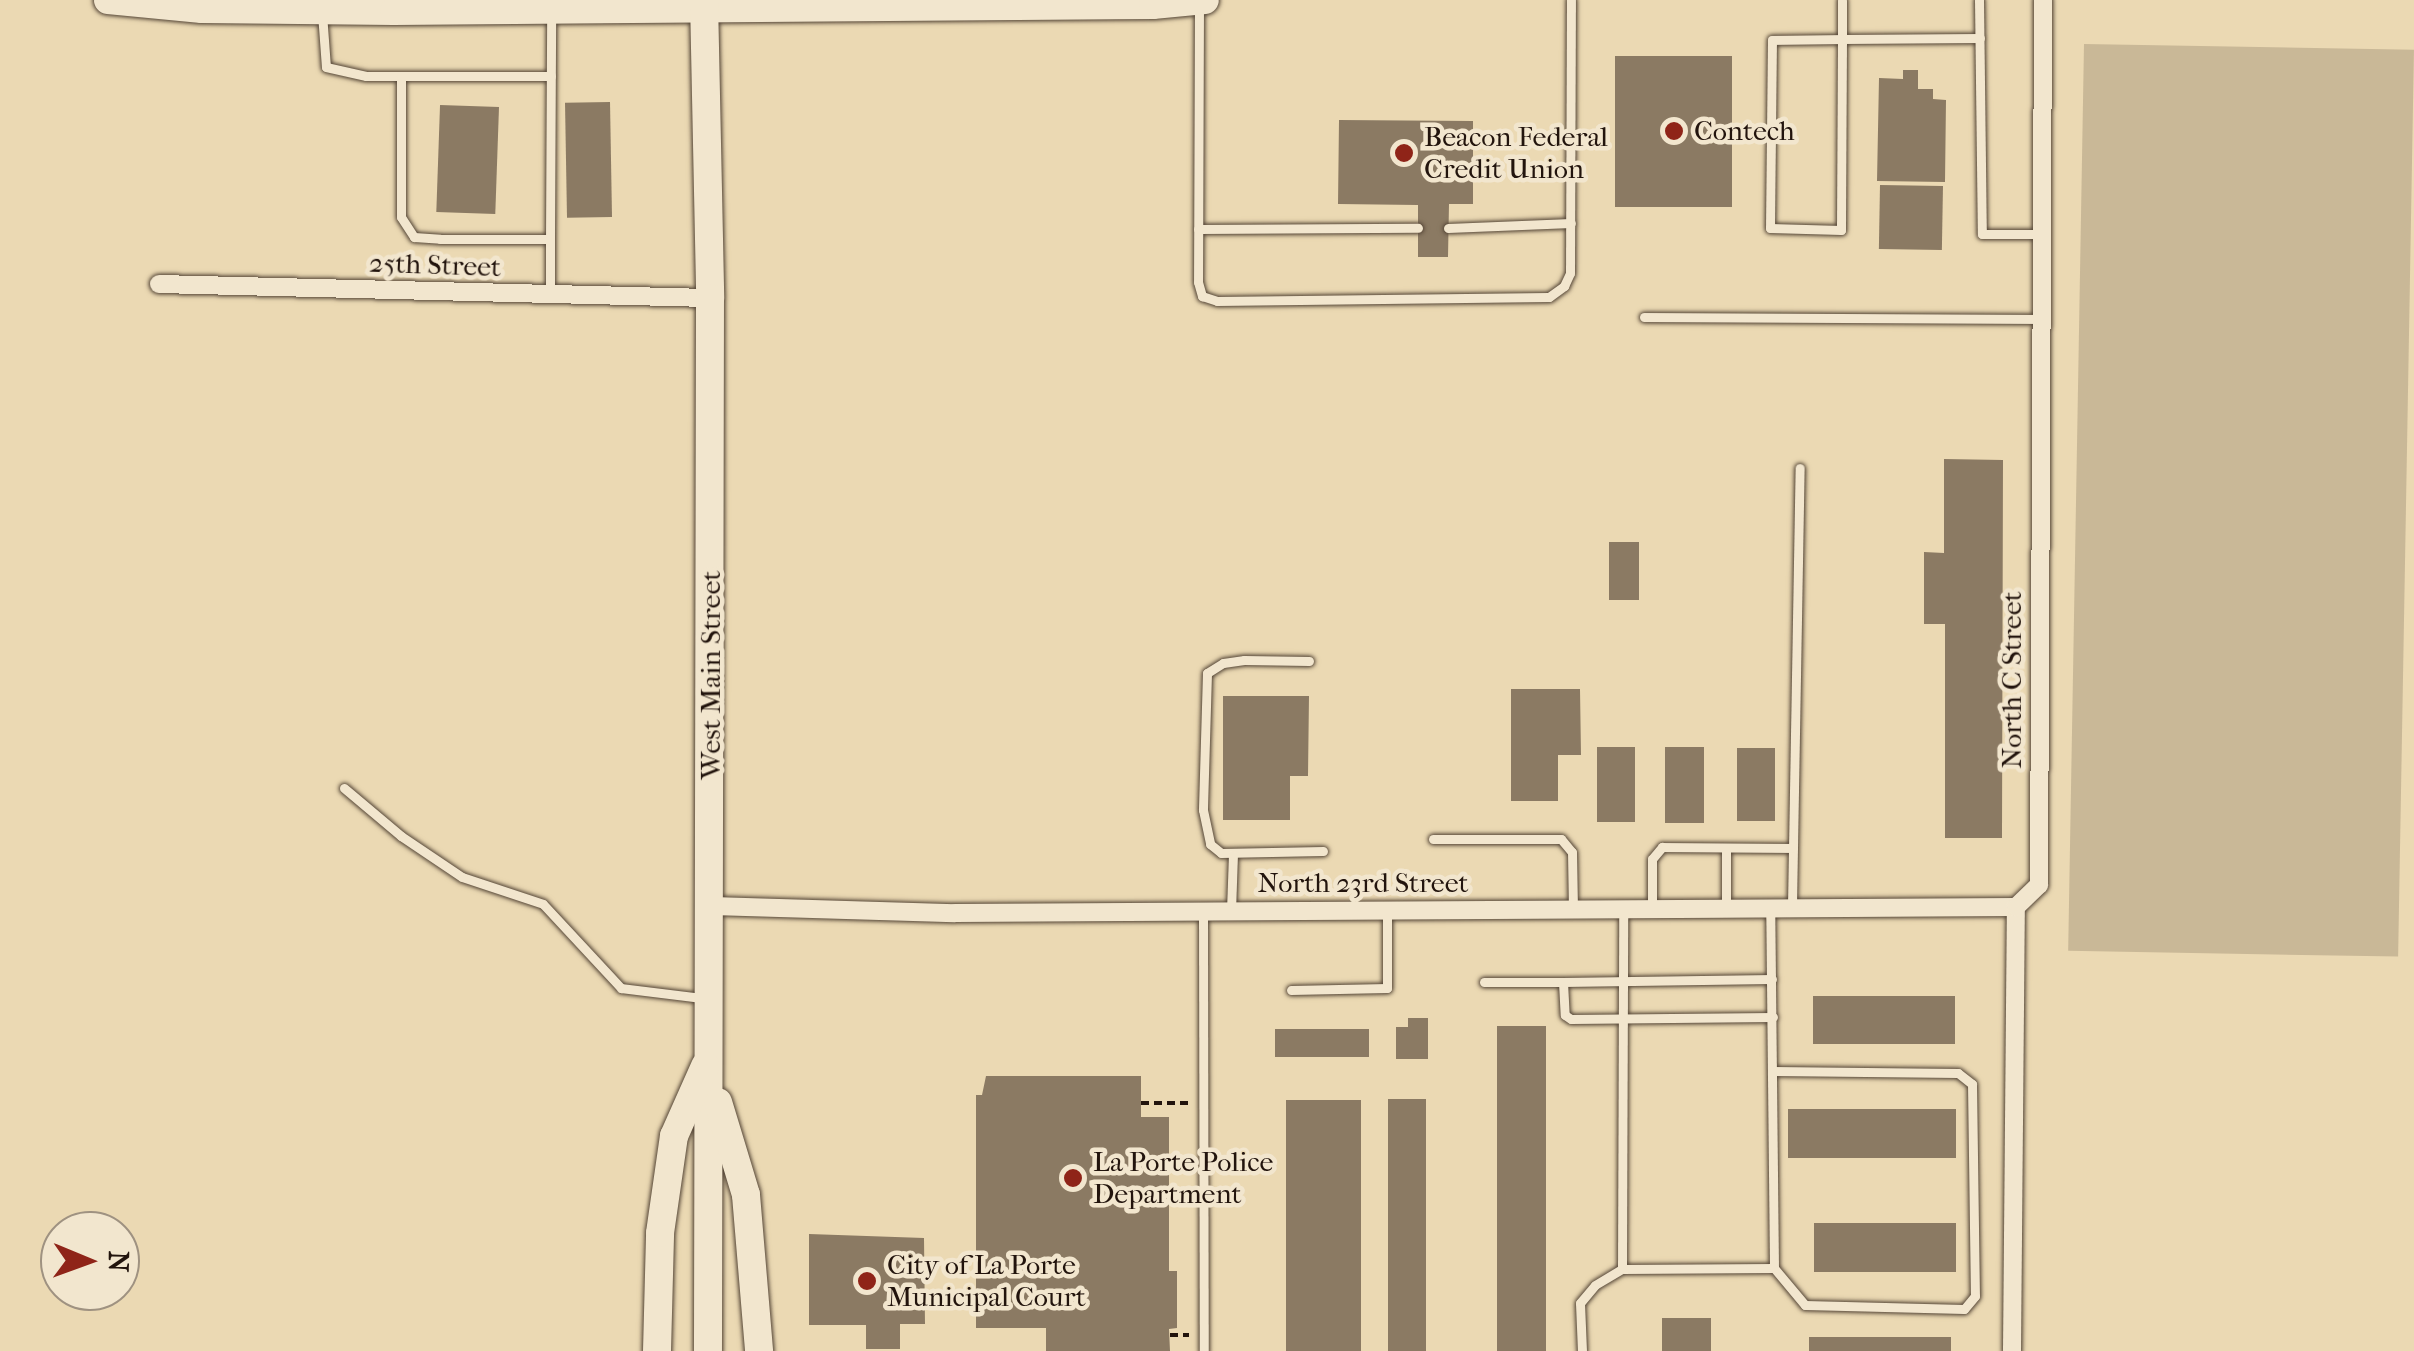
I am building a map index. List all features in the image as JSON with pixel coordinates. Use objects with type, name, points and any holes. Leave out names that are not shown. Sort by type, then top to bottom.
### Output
[{"type":"main road","points":[[108,0],[202,9],[1201,0]]},
{"type":"main road","name":"West Main Street","points":[[704,3],[710,298],[712,906],[708,1351]]},
{"type":"main road","points":[[657,1351],[660,1234],[674,1136],[710,1066]]},
{"type":"main road","points":[[710,1066],[746,1195],[759,1351]]},
{"type":"street","name":"North C Street","points":[[2012,1351],[2016,907],[2039,885],[2043,0]]},
{"type":"street","name":"25th Street","points":[[159,284],[710,298]]},
{"type":"street","name":"North 23rd Street","points":[[712,906],[955,913],[2016,907]]},
{"type":"lane","points":[[1201,0],[1198,282],[1202,296],[1210,300],[1549,297],[1564,286],[1570,273],[1571,0]]},
{"type":"lane","points":[[1842,0],[1842,38],[1841,230],[1770,228],[1772,40],[1842,38],[1980,38]]},
{"type":"lane","points":[[1979,0],[1982,234],[2042,234]]},
{"type":"lane","points":[[322,5],[326,66],[366,76],[551,76]]},
{"type":"lane","points":[[550,296],[552,8]]},
{"type":"lane","points":[[401,76],[402,217],[414,237],[550,239]]},
{"type":"lane","points":[[1448,228],[1571,224]]},
{"type":"lane","points":[[1198,229],[1418,228]]},
{"type":"lane","points":[[1644,317],[2041,319]]},
{"type":"lane","points":[[1792,906],[1800,468]]},
{"type":"lane","points":[[1309,661],[1244,660],[1223,663],[1207,673],[1206,834],[1215,849],[1233,855],[1323,851]]},
{"type":"lane","points":[[344,788],[400,836],[462,877],[544,904],[621,988],[642,994],[711,998]]},
{"type":"lane","points":[[1434,839],[1561,839],[1572,852],[1572,908]]},
{"type":"lane","points":[[1726,848],[1726,906]]},
{"type":"lane","points":[[1652,908],[1654,851],[1792,848]]},
{"type":"lane","points":[[1231,912],[1233,855]]},
{"type":"lane","points":[[1770,906],[1774,1268],[1805,1304],[1964,1309],[1975,1296],[1972,1084],[1958,1073],[1773,1071]]},
{"type":"lane","points":[[1622,1269],[1623,908]]},
{"type":"lane","points":[[1291,990],[1387,988],[1387,910]]},
{"type":"lane","points":[[1203,911],[1204,1351]]},
{"type":"lane","points":[[1484,982],[1772,979]]},
{"type":"lane","points":[[1563,982],[1565,1015],[1571,1019],[1773,1017]]},
{"type":"lane","points":[[1582,1351],[1580,1303],[1595,1285],[1622,1269],[1774,1268]]},
{"type":"path","points":[[1141,1103],[1204,1104]]},
{"type":"path","points":[[1170,1335],[1204,1334]]},
{"type":"shaded area","points":[[2084,44],[2414,50],[2398,957],[2068,951]]},
{"type":"building","name":"Contech","points":[[1615,56],[1732,56],[1732,207],[1615,207]]},
{"type":"building","points":[[1903,70],[1918,70],[1918,89],[1933,89],[1933,99],[1946,100],[1945,182],[1877,181],[1879,78],[1903,79]]},
{"type":"building","points":[[610,102],[612,217],[567,218],[565,103]]},
{"type":"building","points":[[440,105],[499,107],[495,214],[436,212]]},
{"type":"building","points":[[1339,120],[1473,121],[1473,204],[1449,204],[1448,257],[1418,257],[1418,205],[1338,204]]},
{"type":"building","points":[[1880,185],[1943,186],[1942,250],[1879,249]]},
{"type":"building","points":[[1944,459],[2003,460],[2002,838],[1945,838],[1945,624],[1924,624],[1924,552],[1944,553]]},
{"type":"building","points":[[1609,542],[1639,542],[1639,600],[1609,600]]},
{"type":"building","points":[[1511,689],[1580,689],[1581,755],[1558,755],[1558,801],[1511,801]]},
{"type":"building","points":[[1223,696],[1309,696],[1308,776],[1290,776],[1290,820],[1223,820]]},
{"type":"building","points":[[1597,747],[1635,747],[1635,822],[1597,822]]},
{"type":"building","points":[[1665,747],[1704,747],[1704,823],[1665,823]]},
{"type":"building","points":[[1737,748],[1775,748],[1775,821],[1737,821]]},
{"type":"building","points":[[1813,996],[1955,996],[1955,1044],[1813,1044]]},
{"type":"building","points":[[1408,1018],[1428,1018],[1428,1059],[1396,1059],[1396,1027],[1408,1027]]},
{"type":"building","points":[[1497,1026],[1546,1026],[1546,1351],[1497,1351]]},
{"type":"building","points":[[1275,1029],[1369,1029],[1369,1057],[1275,1057]]},
{"type":"building","name":"La Porte Police Department","points":[[986,1076],[1141,1076],[1141,1117],[1169,1117],[1169,1271],[1177,1271],[1177,1328],[1169,1329],[1170,1351],[1046,1351],[1046,1328],[976,1328],[976,1095],[982,1095]]},
{"type":"building","points":[[1388,1099],[1426,1099],[1426,1351],[1388,1351]]},
{"type":"building","points":[[1286,1100],[1361,1100],[1361,1351],[1286,1351]]},
{"type":"building","points":[[1788,1109],[1956,1109],[1956,1158],[1788,1158]]},
{"type":"building","points":[[1814,1223],[1956,1223],[1956,1272],[1814,1272]]},
{"type":"building","name":"City of La Porte Municipal Court","points":[[809,1234],[924,1238],[925,1324],[900,1324],[900,1349],[866,1349],[866,1325],[809,1325]]},
{"type":"building","points":[[1662,1318],[1711,1318],[1711,1351],[1662,1351]]},
{"type":"building","points":[[1809,1337],[1951,1337],[1951,1351],[1809,1351]]},
{"type":"place","name":"Contech","points":[[1674,131]]},
{"type":"place","name":"Beacon Federal Credit Union","points":[[1404,153]]},
{"type":"place","name":"La Porte Police Department","points":[[1073,1178]]},
{"type":"place","name":"City of La Porte Municipal Court","points":[[867,1281]]}]
